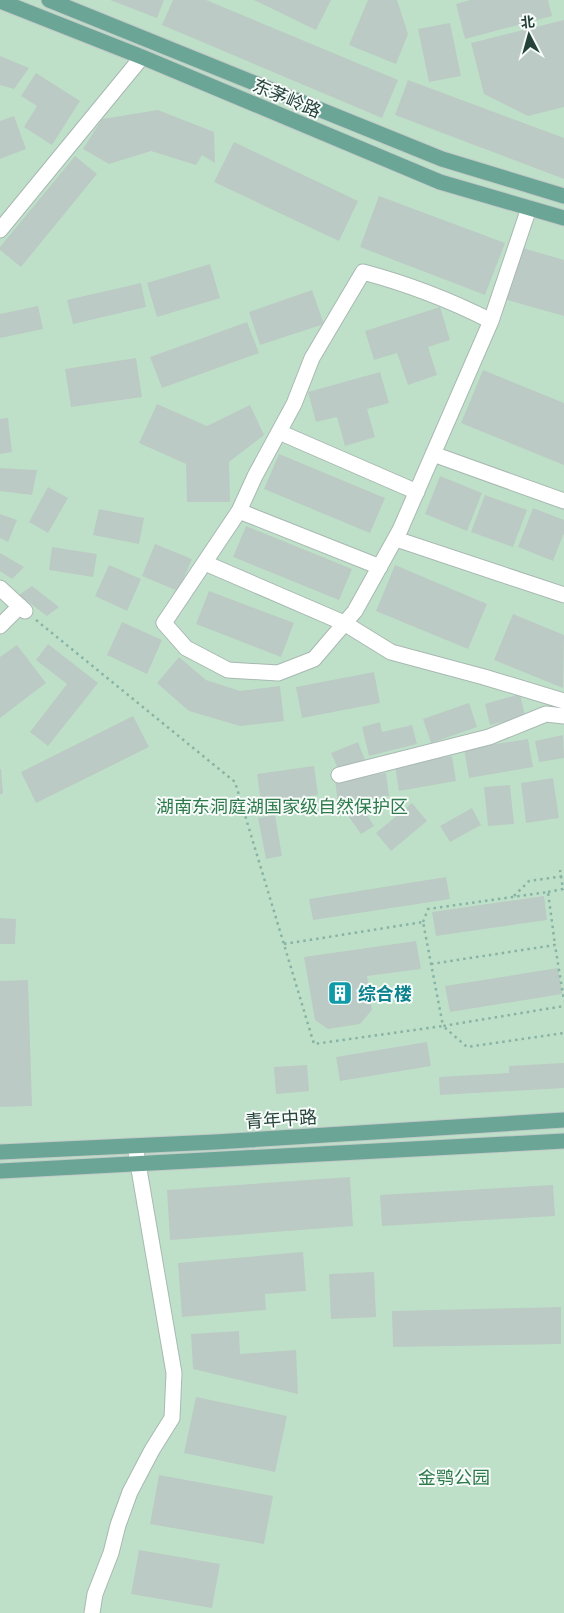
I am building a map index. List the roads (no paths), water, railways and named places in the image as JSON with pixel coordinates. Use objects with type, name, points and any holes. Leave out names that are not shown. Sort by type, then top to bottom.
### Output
[{"type":"main road","name":"东茅岭路","points":[[49,0],[442,159],[564,196]]},
{"type":"main road","name":"东茅岭路","points":[[0,1],[142,57],[440,182],[564,218]]},
{"type":"main road","name":"青年中路","points":[[0,1152],[135,1146],[564,1120]]},
{"type":"main road","name":"青年中路","points":[[0,1171],[564,1141]]},
{"type":"street","points":[[0,230],[142,57]]},
{"type":"street","points":[[491,321],[450,301],[399,282],[363,272],[312,358],[294,404],[255,476],[239,512],[164,623],[186,648],[228,670],[278,673],[314,659],[355,611],[396,538],[491,321],[529,208]]},
{"type":"street","points":[[278,432],[417,492]]},
{"type":"street","points":[[433,454],[564,501]]},
{"type":"street","points":[[239,512],[380,567]]},
{"type":"street","points":[[396,538],[564,595]]},
{"type":"street","points":[[205,563],[344,623],[391,652],[564,701]]},
{"type":"street","points":[[0,588],[22,609],[0,626]]},
{"type":"street","points":[[339,775],[489,737],[546,714],[564,716]]},
{"type":"street","points":[[92,1613],[96,1594],[130,1492],[152,1450],[172,1418],[174,1373],[135,1146]]},
{"type":"place","name":"综合楼","points":[[340,993]]},
{"type":"park label","name":"湖南东洞庭湖国家级自然保护区","points":[[282,806]]},
{"type":"park label","name":"金鹗公园","points":[[454,1477]]}]
